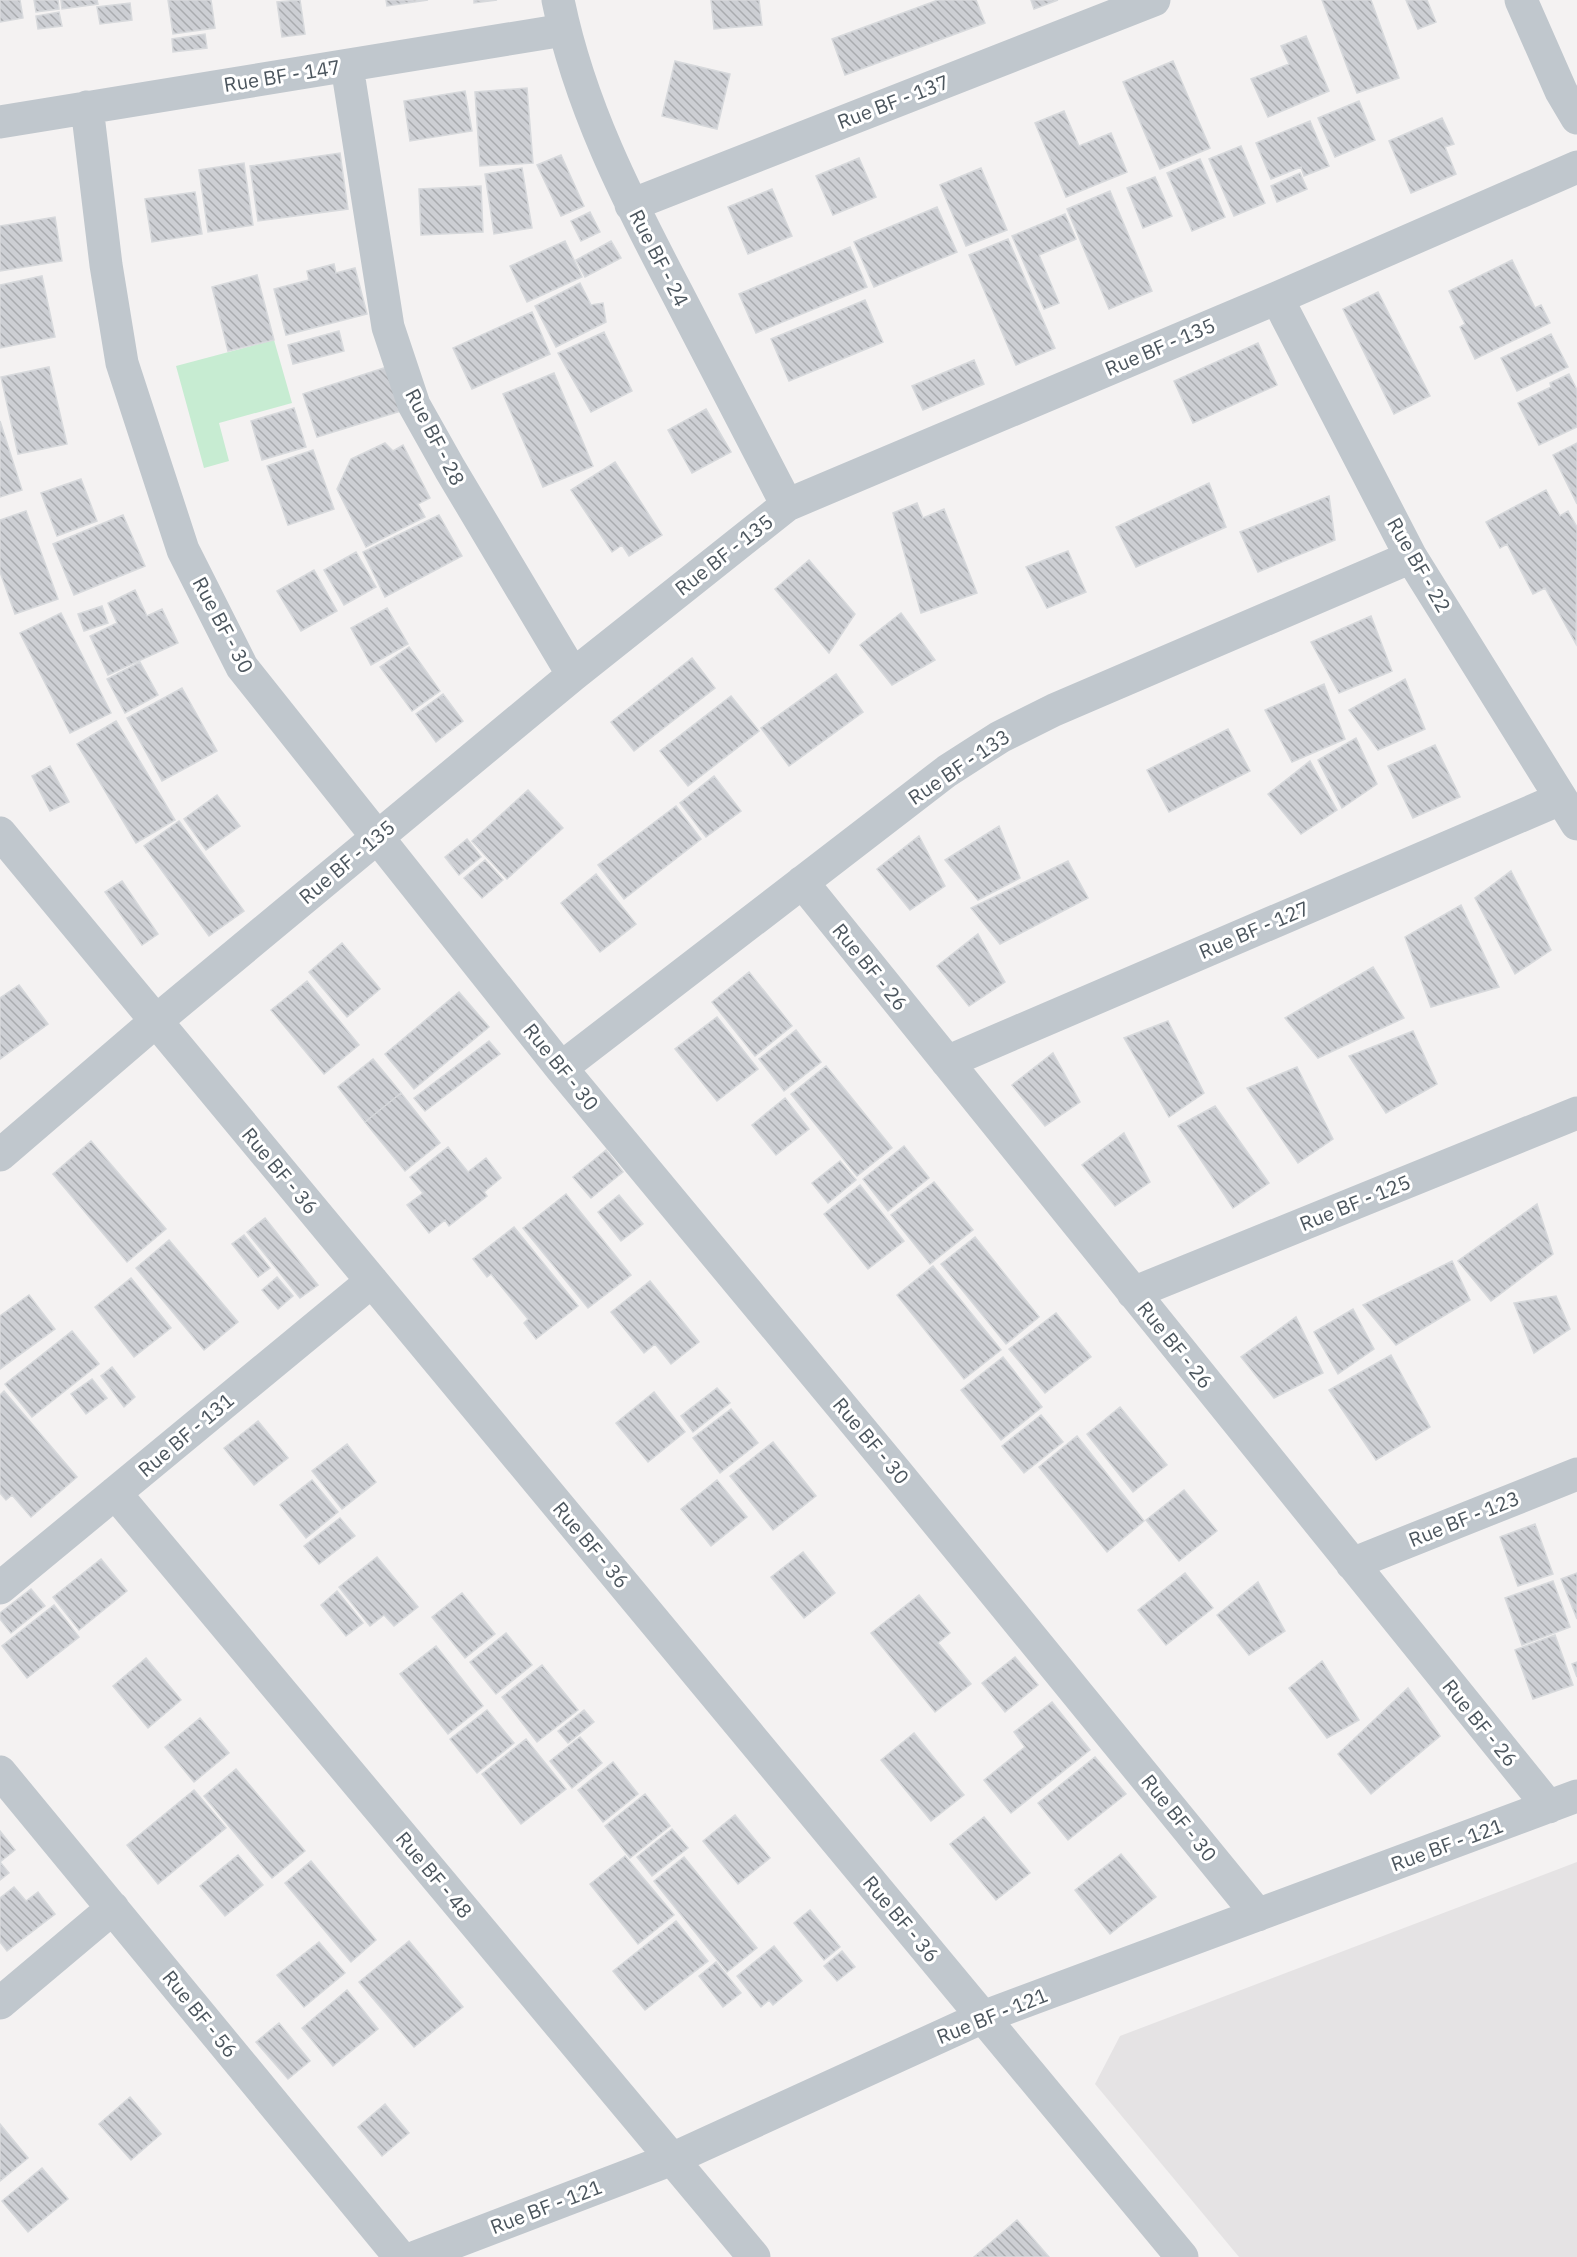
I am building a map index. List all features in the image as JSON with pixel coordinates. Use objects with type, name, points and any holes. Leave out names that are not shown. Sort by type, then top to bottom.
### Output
[{"type":"street","name":"Rue BF - 137","points":[[631,205],[1154,0]]},
{"type":"street","points":[[1521,0],[1572,97]]},
{"type":"street","name":"Rue BF - 24","points":[[561,15],[594,121],[631,205],[787,505]]},
{"type":"street","name":"Rue BF - 147","points":[[0,122],[347,66],[561,15]]},
{"type":"street","name":"Rue BF - 28","points":[[347,66],[388,327],[414,405],[450,470],[573,675]]},
{"type":"street","name":"Rue BF - 30","points":[[87,107],[106,265],[122,363],[183,550],[242,667],[561,1068],[897,1473],[1258,1915]]},
{"type":"street","name":"Rue BF - 135","points":[[0,1155],[156,1021],[573,675],[787,505],[1277,298],[1577,167]]},
{"type":"street","name":"Rue BF - 22","points":[[1277,298],[1411,557],[1569,811]]},
{"type":"street","name":"Rue BF - 133","points":[[561,1068],[947,771],[1000,737],[1054,710],[1411,557]]},
{"type":"street","name":"Rue BF - 127","points":[[947,1062],[1569,811]]},
{"type":"street","name":"Rue BF - 36","points":[[0,833],[1182,2257]]},
{"type":"street","name":"Rue BF - 26","points":[[802,882],[1352,1564],[1563,1802]]},
{"type":"street","name":"Rue BF - 125","points":[[1133,1293],[1577,1113]]},
{"type":"street","name":"Rue BF - 131","points":[[0,1588],[372,1281]]},
{"type":"street","name":"Rue BF - 123","points":[[1352,1564],[1577,1474]]},
{"type":"street","name":"Rue BF - 48","points":[[115,1493],[754,2257]]},
{"type":"street","name":"Rue BF - 56","points":[[0,1772],[400,2257]]},
{"type":"street","name":"Rue BF - 121","points":[[416,2257],[672,2159],[983,2017],[1563,1802]]},
{"type":"street","points":[[0,2002],[113,1908]]},
{"type":"shaded area","points":[[1577,1862],[1577,2257],[1239,2257],[1095,2084],[1120,2036]]},
{"type":"green space","points":[[274,340],[292,403],[219,423],[229,461],[204,468],[176,366]]},
{"type":"building","points":[[0,0],[20,0],[23,18],[0,22]]},
{"type":"building","points":[[34,0],[58,0],[59,9],[36,12]]},
{"type":"building","points":[[61,0],[97,0],[98,4],[62,9]]},
{"type":"building","points":[[168,0],[211,0],[215,28],[173,34]]},
{"type":"building","points":[[300,0],[305,34],[282,37],[277,2]]},
{"type":"building","points":[[386,0],[428,0],[387,6]]},
{"type":"building","points":[[474,0],[497,0],[474,3]]},
{"type":"building","points":[[711,0],[759,0],[762,25],[714,29]]},
{"type":"building","points":[[938,0],[976,0],[985,23],[845,75],[832,39]]},
{"type":"building","points":[[1031,0],[1058,0],[1034,9]]},
{"type":"building","points":[[1322,0],[1371,0],[1399,78],[1357,93]]},
{"type":"building","points":[[1406,0],[1427,0],[1436,22],[1418,29]]},
{"type":"building","points":[[130,3],[132,20],[100,24],[97,7]]},
{"type":"building","points":[[59,12],[62,26],[38,29],[36,16]]},
{"type":"building","points":[[205,34],[207,48],[173,52],[172,39]]},
{"type":"building","points":[[1306,36],[1329,91],[1268,117],[1251,79],[1289,64],[1281,46]]},
{"type":"building","points":[[675,61],[730,74],[717,129],[662,116]]},
{"type":"building","points":[[1173,61],[1210,148],[1160,169],[1123,82]]},
{"type":"building","points":[[527,88],[533,163],[480,166],[475,92]]},
{"type":"building","points":[[465,91],[472,131],[410,141],[404,101]]},
{"type":"building","points":[[1359,101],[1375,140],[1335,157],[1318,118]]},
{"type":"building","points":[[1064,111],[1079,146],[1111,133],[1127,172],[1066,197],[1035,123]]},
{"type":"building","points":[[1442,118],[1454,144],[1445,147],[1456,174],[1411,193],[1389,141]]},
{"type":"building","points":[[1310,121],[1329,166],[1304,176],[1301,167],[1271,179],[1256,143]]},
{"type":"building","points":[[1241,146],[1265,203],[1234,216],[1209,159]]},
{"type":"building","points":[[340,153],[348,209],[258,221],[250,166]]},
{"type":"building","points":[[561,155],[584,206],[561,216],[537,165]]},
{"type":"building","points":[[859,158],[876,197],[833,215],[816,176]]},
{"type":"building","points":[[1200,159],[1225,217],[1192,231],[1167,173]]},
{"type":"building","points":[[244,163],[253,225],[208,232],[199,170]]},
{"type":"building","points":[[522,168],[532,228],[494,234],[485,174]]},
{"type":"building","points":[[981,168],[1007,230],[966,246],[940,185]]},
{"type":"building","points":[[1300,173],[1307,189],[1277,202],[1271,186]]},
{"type":"building","points":[[1155,177],[1172,216],[1143,228],[1127,188]]},
{"type":"building","points":[[481,186],[483,232],[421,235],[419,189]]},
{"type":"building","points":[[772,189],[792,236],[748,254],[728,207]]},
{"type":"building","points":[[1110,191],[1152,291],[1109,309],[1067,209]]},
{"type":"building","points":[[195,192],[202,234],[152,242],[145,199]]},
{"type":"building","points":[[937,207],[957,252],[874,287],[854,242]]},
{"type":"building","points":[[590,212],[600,232],[581,241],[571,221]]},
{"type":"building","points":[[1065,214],[1076,239],[1039,255],[1059,303],[1044,309],[1012,236]]},
{"type":"building","points":[[55,217],[62,261],[0,271],[0,226]]},
{"type":"building","points":[[1008,239],[1055,348],[1016,365],[969,255]]},
{"type":"building","points":[[565,241],[582,277],[527,302],[510,266]]},
{"type":"building","points":[[611,241],[621,258],[585,277],[576,260]]},
{"type":"building","points":[[850,247],[867,287],[756,333],[739,294]]},
{"type":"building","points":[[1512,260],[1535,308],[1541,305],[1550,323],[1475,359],[1460,327],[1465,324],[1449,291]]},
{"type":"building","points":[[334,264],[336,273],[355,268],[367,314],[286,335],[274,289],[309,280],[307,271]]},
{"type":"building","points":[[257,275],[274,340],[228,351],[212,287]]},
{"type":"building","points":[[42,276],[55,337],[0,348],[0,285]]},
{"type":"building","points":[[580,283],[591,305],[603,303],[606,322],[556,347],[535,306]]},
{"type":"building","points":[[1378,292],[1430,396],[1394,414],[1343,309]]},
{"type":"building","points":[[865,300],[883,342],[789,381],[771,339]]},
{"type":"building","points":[[532,312],[550,354],[472,389],[453,348]]},
{"type":"building","points":[[339,331],[344,351],[293,364],[288,345]]},
{"type":"building","points":[[604,332],[632,391],[591,412],[558,353]]},
{"type":"building","points":[[1551,334],[1568,367],[1517,391],[1501,358]]},
{"type":"building","points":[[1258,343],[1277,385],[1193,423],[1174,381]]},
{"type":"building","points":[[974,360],[984,384],[923,410],[912,386]]},
{"type":"building","points":[[49,367],[67,444],[18,454],[1,377]]},
{"type":"building","points":[[387,367],[401,411],[317,437],[303,394]]},
{"type":"building","points":[[554,373],[593,466],[543,487],[503,394]]},
{"type":"building","points":[[1569,374],[1577,390],[1577,427],[1539,445],[1518,403],[1551,387],[1550,383]]},
{"type":"building","points":[[294,408],[306,447],[262,460],[251,421]]},
{"type":"building","points":[[706,409],[731,452],[692,473],[668,430]]},
{"type":"building","points":[[0,421],[22,490],[0,497]]},
{"type":"building","points":[[385,443],[393,451],[403,445],[430,498],[418,504],[425,517],[366,547],[337,489],[351,459]]},
{"type":"building","points":[[1577,443],[1577,504],[1553,455]]},
{"type":"building","points":[[313,450],[334,509],[288,525],[267,466]]},
{"type":"building","points":[[615,462],[662,535],[629,556],[622,545],[612,552],[571,490]]},
{"type":"building","points":[[81,479],[97,521],[57,536],[41,493]]},
{"type":"building","points":[[1209,483],[1226,527],[1136,567],[1116,527]]},
{"type":"building","points":[[1546,490],[1560,516],[1568,511],[1577,527],[1576,644],[1545,588],[1533,594],[1507,544],[1500,548],[1486,522]]},
{"type":"building","points":[[1329,496],[1335,540],[1258,572],[1240,532]]},
{"type":"building","points":[[917,503],[923,518],[944,509],[977,593],[921,613],[893,513]]},
{"type":"building","points":[[26,511],[58,599],[15,614],[0,572],[0,520]]},
{"type":"building","points":[[123,515],[145,566],[74,595],[53,544]]},
{"type":"building","points":[[439,515],[462,556],[385,597],[363,552]]},
{"type":"building","points":[[1068,551],[1086,592],[1047,608],[1026,567]]},
{"type":"building","points":[[356,552],[376,587],[344,605],[324,570]]},
{"type":"building","points":[[809,560],[855,614],[829,653],[775,589]]},
{"type":"building","points":[[314,570],[337,611],[301,631],[277,591]]},
{"type":"building","points":[[135,590],[147,616],[162,609],[178,643],[108,675],[90,636],[117,623],[108,603]]},
{"type":"building","points":[[102,606],[108,623],[84,631],[78,614]]},
{"type":"building","points":[[387,608],[408,644],[371,665],[351,628]]},
{"type":"building","points":[[61,613],[111,713],[70,733],[20,633]]},
{"type":"building","points":[[901,613],[935,660],[892,685],[860,645]]},
{"type":"building","points":[[1371,616],[1392,671],[1339,693],[1311,642]]},
{"type":"building","points":[[409,647],[440,691],[412,711],[380,667]]},
{"type":"building","points":[[692,658],[715,688],[634,751],[611,722]]},
{"type":"building","points":[[140,662],[158,695],[125,713],[107,679]]},
{"type":"building","points":[[836,674],[863,712],[789,766],[761,728]]},
{"type":"building","points":[[1405,679],[1425,729],[1378,750],[1349,710]]},
{"type":"building","points":[[1324,684],[1345,739],[1292,762],[1265,710]]},
{"type":"building","points":[[182,688],[217,751],[162,781],[127,718]]},
{"type":"building","points":[[443,694],[463,721],[436,742],[416,714]]},
{"type":"building","points":[[731,696],[759,731],[688,786],[660,751]]},
{"type":"building","points":[[116,721],[175,820],[136,843],[77,744]]},
{"type":"building","points":[[1228,729],[1250,771],[1169,812],[1147,770]]},
{"type":"building","points":[[1356,738],[1377,784],[1342,808],[1318,760]]},
{"type":"building","points":[[1435,745],[1460,797],[1413,818],[1388,766]]},
{"type":"building","points":[[1310,761],[1337,810],[1301,834],[1268,794]]},
{"type":"building","points":[[50,766],[69,802],[50,811],[32,776]]},
{"type":"building","points":[[714,776],[741,811],[706,837],[680,803]]},
{"type":"building","points":[[528,790],[563,828],[507,879],[472,841]]},
{"type":"building","points":[[217,795],[240,826],[206,850],[184,819]]},
{"type":"building","points":[[676,806],[701,839],[624,899],[598,865]]},
{"type":"building","points":[[179,821],[244,911],[209,936],[144,846]]},
{"type":"building","points":[[999,826],[1020,878],[978,900],[945,860]]},
{"type":"building","points":[[919,836],[945,886],[910,910],[877,869]]},
{"type":"building","points":[[467,839],[481,857],[459,875],[445,857]]},
{"type":"building","points":[[485,860],[503,880],[482,898],[464,878]]},
{"type":"building","points":[[1068,861],[1088,898],[1000,944],[971,908]]},
{"type":"building","points":[[1511,871],[1551,950],[1515,974],[1475,898]]},
{"type":"building","points":[[596,874],[636,924],[600,952],[561,903]]},
{"type":"building","points":[[122,881],[158,934],[142,945],[105,892]]},
{"type":"building","points":[[1461,905],[1499,987],[1431,1007],[1405,937]]},
{"type":"building","points":[[978,934],[1005,982],[969,1006],[937,966]]},
{"type":"building","points":[[342,943],[380,989],[347,1017],[309,972]]},
{"type":"building","points":[[1373,967],[1404,1018],[1318,1058],[1285,1018]]},
{"type":"building","points":[[749,972],[792,1026],[755,1056],[712,1002]]},
{"type":"building","points":[[307,981],[359,1045],[324,1074],[271,1010]]},
{"type":"building","points":[[19,985],[48,1024],[0,1059],[0,998]]},
{"type":"building","points":[[459,992],[489,1027],[414,1089],[385,1054]]},
{"type":"building","points":[[717,1017],[758,1069],[717,1101],[675,1049]]},
{"type":"building","points":[[1168,1021],[1204,1093],[1169,1117],[1124,1038]]},
{"type":"building","points":[[796,1030],[821,1062],[784,1091],[759,1059]]},
{"type":"building","points":[[1413,1031],[1437,1084],[1386,1113],[1349,1056]]},
{"type":"building","points":[[489,1041],[500,1054],[425,1111],[414,1098]]},
{"type":"building","points":[[1053,1053],[1080,1102],[1045,1126],[1012,1085]]},
{"type":"building","points":[[373,1059],[401,1093],[365,1122],[338,1087]]},
{"type":"building","points":[[826,1066],[892,1148],[857,1176],[791,1094]]},
{"type":"building","points":[[1297,1067],[1333,1139],[1298,1163],[1247,1088]]},
{"type":"building","points":[[401,1093],[440,1143],[405,1171],[365,1122]]},
{"type":"building","points":[[785,1098],[809,1129],[776,1155],[752,1125]]},
{"type":"building","points":[[1215,1106],[1269,1183],[1233,1208],[1178,1126]]},
{"type":"building","points":[[1124,1133],[1150,1182],[1115,1206],[1082,1165]]},
{"type":"building","points":[[91,1141],[166,1229],[127,1262],[53,1174]]},
{"type":"building","points":[[904,1146],[929,1178],[888,1211],[863,1179]]},
{"type":"building","points":[[448,1147],[468,1172],[486,1158],[501,1178],[484,1192],[487,1196],[449,1226],[445,1220],[429,1233],[407,1205],[423,1193],[410,1177]]},
{"type":"building","points":[[606,1150],[623,1172],[591,1198],[573,1177]]},
{"type":"building","points":[[840,1161],[856,1180],[828,1203],[812,1183]]},
{"type":"building","points":[[934,1182],[973,1230],[930,1264],[891,1215]]},
{"type":"building","points":[[860,1185],[904,1241],[868,1269],[824,1214]]},
{"type":"building","points":[[566,1194],[631,1275],[588,1308],[523,1228]]},
{"type":"building","points":[[619,1195],[643,1224],[621,1241],[598,1212]]},
{"type":"building","points":[[1537,1204],[1553,1254],[1491,1301],[1458,1261]]},
{"type":"building","points":[[265,1218],[318,1285],[300,1298],[247,1232]]},
{"type":"building","points":[[514,1227],[578,1306],[536,1339],[524,1323],[528,1319],[491,1274],[487,1277],[473,1259]]},
{"type":"building","points":[[244,1235],[270,1268],[258,1277],[232,1244]]},
{"type":"building","points":[[975,1237],[1039,1317],[1006,1344],[941,1264]]},
{"type":"building","points":[[169,1240],[238,1322],[204,1350],[136,1268]]},
{"type":"building","points":[[1452,1261],[1470,1300],[1396,1345],[1363,1305]]},
{"type":"building","points":[[933,1266],[1001,1350],[964,1379],[897,1295]]},
{"type":"building","points":[[277,1277],[293,1296],[278,1309],[262,1290]]},
{"type":"building","points":[[131,1278],[171,1328],[134,1357],[95,1307]]},
{"type":"building","points":[[650,1281],[699,1342],[671,1364],[655,1344],[644,1353],[611,1312]]},
{"type":"building","points":[[29,1295],[55,1329],[0,1369],[0,1316]]},
{"type":"building","points":[[1556,1296],[1570,1329],[1534,1353],[1514,1303]]},
{"type":"building","points":[[1353,1309],[1374,1349],[1338,1374],[1314,1332]]},
{"type":"building","points":[[1056,1313],[1091,1357],[1045,1393],[1009,1349]]},
{"type":"building","points":[[1296,1317],[1323,1373],[1274,1398],[1241,1357]]},
{"type":"building","points":[[72,1331],[99,1364],[32,1417],[5,1384]]},
{"type":"building","points":[[1391,1355],[1430,1427],[1376,1460],[1329,1390]]},
{"type":"building","points":[[1003,1357],[1042,1407],[1001,1440],[961,1390]]},
{"type":"building","points":[[112,1367],[135,1397],[124,1407],[101,1376]]},
{"type":"building","points":[[92,1379],[107,1398],[86,1414],[71,1394]]},
{"type":"building","points":[[717,1388],[730,1403],[693,1432],[681,1416]]},
{"type":"building","points":[[4,1391],[77,1477],[31,1517],[12,1495],[6,1500],[0,1493],[0,1395]]},
{"type":"building","points":[[654,1392],[685,1432],[648,1462],[616,1423]]},
{"type":"building","points":[[1120,1407],[1167,1465],[1133,1492],[1087,1434]]},
{"type":"building","points":[[731,1409],[758,1443],[720,1473],[693,1438]]},
{"type":"building","points":[[1041,1415],[1063,1442],[1024,1473],[1002,1446]]},
{"type":"building","points":[[258,1421],[288,1458],[254,1485],[224,1448]]},
{"type":"building","points":[[1077,1436],[1144,1521],[1107,1552],[1039,1467]]},
{"type":"building","points":[[773,1442],[816,1496],[773,1530],[730,1476]]},
{"type":"building","points":[[347,1444],[376,1482],[342,1509],[312,1471]]},
{"type":"building","points":[[312,1480],[338,1512],[306,1538],[280,1505]]},
{"type":"building","points":[[717,1480],[747,1517],[711,1546],[681,1509]]},
{"type":"building","points":[[1184,1490],[1217,1531],[1179,1561],[1146,1520]]},
{"type":"building","points":[[340,1518],[355,1536],[319,1564],[304,1546]]},
{"type":"building","points":[[1535,1524],[1553,1574],[1518,1586],[1500,1537]]},
{"type":"building","points":[[803,1552],[835,1593],[804,1618],[771,1577]]},
{"type":"building","points":[[377,1557],[418,1607],[394,1626],[384,1615],[370,1626],[339,1587]]},
{"type":"building","points":[[101,1559],[127,1591],[79,1630],[53,1597]]},
{"type":"building","points":[[1185,1573],[1213,1608],[1166,1645],[1138,1610]]},
{"type":"building","points":[[1577,1573],[1577,1619],[1561,1579]]},
{"type":"building","points":[[1553,1581],[1570,1627],[1522,1645],[1505,1598]]},
{"type":"building","points":[[1258,1582],[1285,1631],[1249,1655],[1217,1615]]},
{"type":"building","points":[[31,1589],[45,1606],[11,1633],[0,1619],[0,1613]]},
{"type":"building","points":[[337,1591],[363,1623],[346,1636],[321,1605]]},
{"type":"building","points":[[462,1593],[495,1634],[465,1658],[432,1617]]},
{"type":"building","points":[[919,1595],[950,1633],[938,1643],[971,1684],[935,1712],[871,1633]]},
{"type":"building","points":[[54,1605],[79,1637],[27,1678],[2,1646]]},
{"type":"building","points":[[506,1633],[532,1665],[496,1694],[470,1662]]},
{"type":"building","points":[[1555,1635],[1573,1685],[1533,1699],[1515,1650]]},
{"type":"building","points":[[436,1646],[483,1706],[448,1734],[400,1674]]},
{"type":"building","points":[[1015,1657],[1038,1685],[1005,1712],[982,1683]]},
{"type":"building","points":[[146,1658],[181,1700],[148,1728],[113,1686]]},
{"type":"building","points":[[1322,1661],[1359,1720],[1327,1738],[1289,1688]]},
{"type":"building","points":[[1577,1662],[1577,1677],[1572,1664]]},
{"type":"building","points":[[542,1665],[578,1710],[537,1742],[502,1697]]},
{"type":"building","points":[[1408,1688],[1440,1736],[1371,1794],[1338,1754]]},
{"type":"building","points":[[1052,1702],[1090,1750],[1011,1813],[984,1780],[1025,1747],[1014,1732]]},
{"type":"building","points":[[487,1710],[514,1743],[477,1773],[450,1739]]},
{"type":"building","points":[[584,1710],[594,1722],[568,1743],[558,1731]]},
{"type":"building","points":[[200,1718],[229,1753],[194,1782],[165,1747]]},
{"type":"building","points":[[914,1733],[964,1795],[931,1821],[881,1760]]},
{"type":"building","points":[[580,1737],[602,1763],[572,1788],[550,1761]]},
{"type":"building","points":[[526,1739],[566,1789],[521,1824],[482,1774]]},
{"type":"building","points":[[1095,1757],[1126,1794],[1068,1840],[1038,1803]]},
{"type":"building","points":[[613,1762],[638,1794],[603,1822],[578,1790]]},
{"type":"building","points":[[236,1769],[305,1851],[272,1878],[204,1796]]},
{"type":"building","points":[[194,1790],[226,1828],[158,1884],[127,1845]]},
{"type":"building","points":[[645,1794],[670,1826],[630,1858],[605,1826]]},
{"type":"building","points":[[735,1815],[770,1858],[738,1884],[703,1841]]},
{"type":"building","points":[[984,1817],[1030,1873],[996,1900],[950,1844]]},
{"type":"building","points":[[672,1829],[688,1848],[652,1876],[637,1857]]},
{"type":"building","points":[[0,1831],[15,1850],[0,1862]]},
{"type":"building","points":[[1121,1854],[1156,1897],[1110,1934],[1075,1890]]},
{"type":"building","points":[[238,1855],[263,1885],[225,1916],[200,1886]]},
{"type":"building","points":[[625,1856],[674,1915],[638,1944],[590,1884]]},
{"type":"building","points":[[684,1857],[757,1948],[727,1972],[654,1881]]},
{"type":"building","points":[[311,1861],[376,1940],[351,1962],[285,1883]]},
{"type":"building","points":[[0,1862],[9,1873],[0,1880]]},
{"type":"building","points":[[14,1887],[26,1901],[38,1892],[55,1914],[7,1951],[0,1942],[0,1898]]},
{"type":"building","points":[[810,1910],[840,1947],[824,1960],[794,1923]]},
{"type":"building","points":[[676,1921],[708,1961],[645,2010],[613,1971]]},
{"type":"building","points":[[409,1941],[463,2007],[414,2047],[359,1982]]},
{"type":"building","points":[[319,1942],[345,1973],[304,2007],[277,1975]]},
{"type":"building","points":[[774,1946],[802,1981],[773,2005],[769,2000],[761,2007],[737,1976]]},
{"type":"building","points":[[842,1951],[855,1967],[837,1981],[824,1966]]},
{"type":"building","points":[[716,1962],[741,1993],[723,2007],[699,1976]]},
{"type":"building","points":[[347,1990],[378,2029],[333,2066],[302,2028]]},
{"type":"building","points":[[279,2023],[310,2061],[288,2079],[256,2042]]},
{"type":"building","points":[[130,2097],[161,2134],[131,2160],[99,2124]]},
{"type":"building","points":[[385,2104],[409,2133],[382,2156],[358,2127]]},
{"type":"building","points":[[0,2124],[28,2158],[0,2181]]},
{"type":"building","points":[[42,2168],[68,2199],[28,2232],[2,2201]]},
{"type":"building","points":[[1017,2220],[1049,2257],[974,2257]]}]
